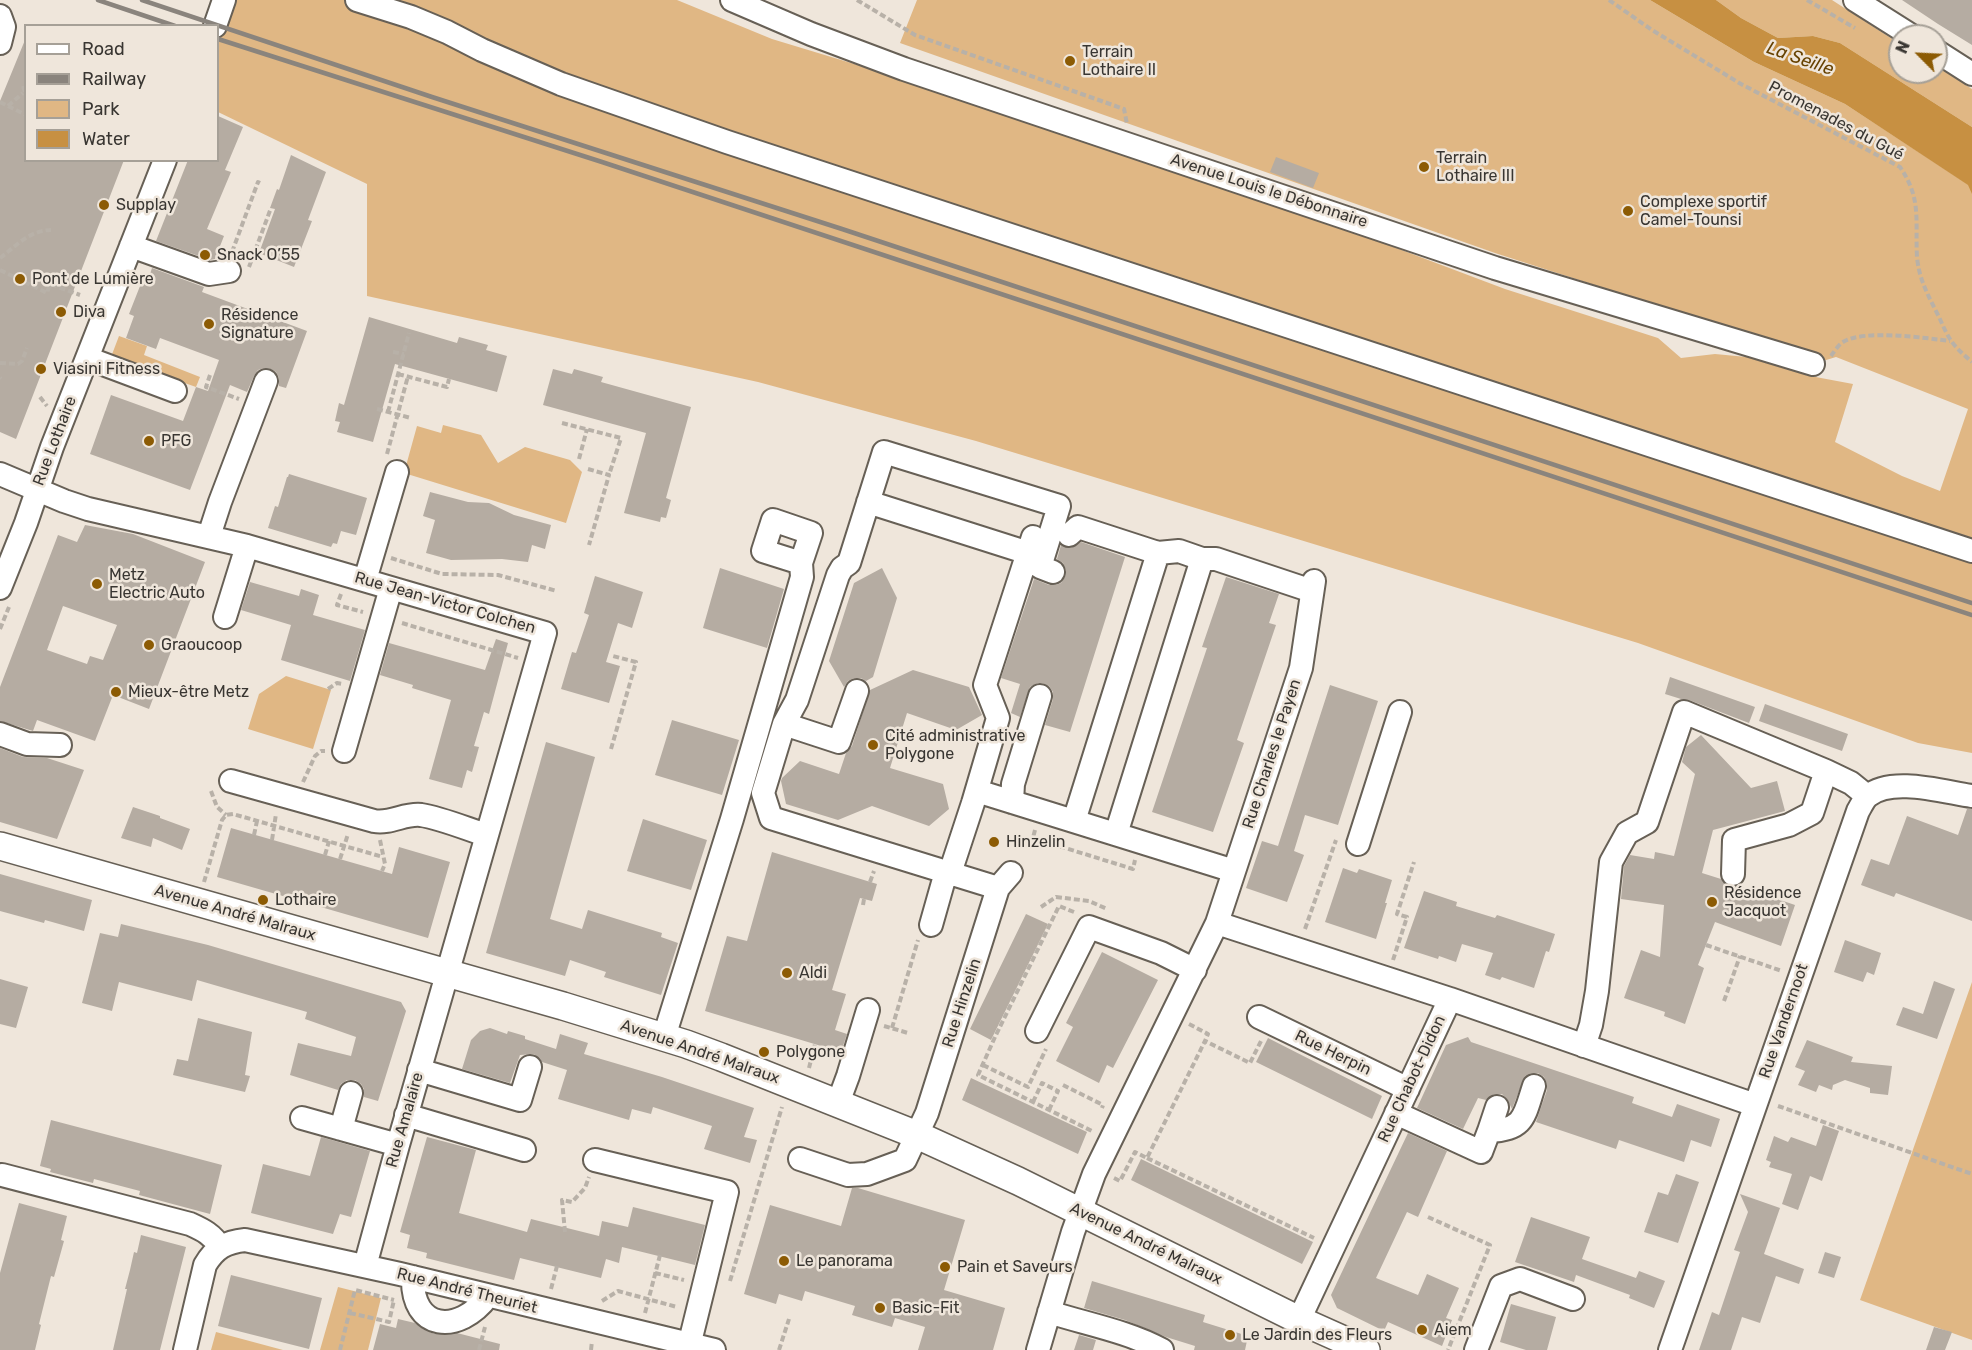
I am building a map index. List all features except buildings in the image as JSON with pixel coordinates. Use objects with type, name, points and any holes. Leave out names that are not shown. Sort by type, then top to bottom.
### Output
[{"type":"main road","name":"Avenue André Malraux","points":[[0,846],[563,1006],[664,1037],[791,1084],[917,1135],[1043,1192],[1085,1199],[1299,1320],[1357,1348]]},
{"type":"street","points":[[216,24],[224,0]]},
{"type":"street","points":[[357,0],[429,25],[561,84],[727,142],[1972,551]]},
{"type":"street","name":"Avenue Louis le Débonnaire","points":[[732,0],[811,34],[904,69],[1495,268],[1813,364]]},
{"type":"street","points":[[1855,0],[1893,24]]},
{"type":"street","points":[[1948,59],[1972,74]]},
{"type":"street","name":"Rue Lothaire","points":[[0,588],[164,162]]},
{"type":"street","points":[[131,246],[208,274],[235,267]]},
{"type":"street","points":[[87,358],[175,391]]},
{"type":"street","points":[[208,536],[266,381]]},
{"type":"street","points":[[948,873],[771,818],[763,793],[784,724],[797,700],[838,574],[849,562],[884,452],[1059,506],[1040,567],[1053,572]]},
{"type":"street","points":[[356,577],[373,552],[391,464]]},
{"type":"street","name":"Rue Jean-Victor Colchen","points":[[0,474],[88,509],[247,546],[545,633],[447,974]]},
{"type":"street","points":[[868,502],[1019,550],[1027,556]]},
{"type":"street","points":[[926,928],[977,790],[998,718],[985,685],[1045,502]]},
{"type":"street","points":[[1069,535],[1078,527],[1158,553],[1179,551],[1202,559],[1116,834]]},
{"type":"street","points":[[225,617],[247,546]]},
{"type":"street","points":[[1074,821],[1158,553]]},
{"type":"street","name":"Rue Charles le Payen","points":[[1038,1350],[1085,1199],[1217,923],[1301,668],[1313,586],[1216,559],[1202,559]]},
{"type":"street","points":[[664,1037],[702,919],[802,577],[801,563]]},
{"type":"street","points":[[344,751],[391,588]]},
{"type":"street","points":[[784,724],[839,742],[857,691]]},
{"type":"street","points":[[1012,802],[1013,784],[1040,696]]},
{"type":"street","points":[[1347,841],[1400,712]]},
{"type":"street","points":[[1584,1046],[1597,992],[1611,862],[1626,833],[1647,822],[1684,712],[1826,771],[1851,783],[1867,796],[1882,787],[1903,786],[1972,796]]},
{"type":"street","points":[[0,734],[27,744],[60,745]]},
{"type":"street","points":[[1733,874],[1734,840],[1789,825],[1812,813],[1826,771]]},
{"type":"street","points":[[231,781],[376,822],[388,822],[421,815],[486,835]]},
{"type":"street","points":[[977,790],[1233,871]]},
{"type":"street","name":"Rue Vandernoot","points":[[1670,1350],[1858,811],[1867,796]]},
{"type":"street","name":"Rue Hinzelin","points":[[800,1159],[848,1175],[867,1174],[905,1160],[927,1113],[1004,881],[948,873]]},
{"type":"street","points":[[1217,923],[1450,999]]},
{"type":"street","points":[[1037,1030],[1089,927],[1161,953],[1195,970]]},
{"type":"street","name":"Rue Amalaire","points":[[365,1266],[447,974]]},
{"type":"street","name":"Rue Chabot-Didon","points":[[1299,1320],[1450,999],[1756,1102]]},
{"type":"street","points":[[838,1103],[868,1010]]},
{"type":"street","name":"Rue Herpin","points":[[1264,1020],[1408,1089]]},
{"type":"street","points":[[419,1070],[520,1100],[530,1067]]},
{"type":"street","points":[[1489,1131],[1505,1131],[1520,1124],[1534,1086]]},
{"type":"street","points":[[341,1129],[351,1093]]},
{"type":"street","points":[[1396,1113],[1481,1152],[1497,1107]]},
{"type":"street","points":[[406,1115],[524,1150]]},
{"type":"street","points":[[302,1118],[398,1145]]},
{"type":"street","points":[[595,1160],[727,1192],[689,1347]]},
{"type":"street","points":[[2,1175],[189,1224],[209,1234],[220,1247],[212,1253],[205,1265],[185,1350]]},
{"type":"street","name":"Rue André Theuriet","points":[[220,1247],[231,1241],[245,1240],[365,1266],[640,1332],[689,1347],[714,1350]]},
{"type":"street","points":[[406,1276],[419,1306],[425,1315],[435,1320],[448,1323],[458,1321],[478,1308],[488,1296]]},
{"type":"street","points":[[1476,1350],[1501,1286],[1520,1279],[1573,1299]]},
{"type":"street","points":[[1049,1312],[1106,1340],[1150,1344],[1162,1350]]},
{"type":"path","points":[[857,0],[915,35],[1124,109],[1128,126],[1122,142]]},
{"type":"path","name":"Promenades du Gué","points":[[1609,0],[1652,30],[1732,79],[1900,167],[1910,181],[1916,201],[1919,274],[1926,294],[1951,341],[1972,362]]},
{"type":"path","points":[[8,106],[24,95],[22,86]]},
{"type":"path","points":[[0,102],[24,114]]},
{"type":"path","points":[[235,267],[258,182],[260,183]]},
{"type":"path","points":[[235,267],[272,208]]},
{"type":"path","points":[[0,258],[31,234],[51,230]]},
{"type":"path","points":[[0,270],[47,292],[50,284],[80,295]]},
{"type":"path","points":[[388,412],[410,333]]},
{"type":"path","points":[[1813,364],[1823,366],[1842,342],[1853,338],[1892,335],[1951,341]]},
{"type":"path","points":[[0,363],[18,364],[22,361],[27,348]]},
{"type":"path","points":[[393,351],[404,354]]},
{"type":"path","points":[[398,374],[447,387],[449,379]]},
{"type":"path","points":[[210,375],[206,387],[257,406]]},
{"type":"path","points":[[391,464],[398,414],[408,376]]},
{"type":"path","points":[[377,409],[411,418]]},
{"type":"path","points":[[562,423],[621,438],[590,545]]},
{"type":"path","points":[[579,459],[587,429]]},
{"type":"path","points":[[588,469],[609,475]]},
{"type":"path","points":[[373,552],[442,573],[498,575],[557,591]]},
{"type":"path","points":[[356,577],[337,605],[536,663]]},
{"type":"path","points":[[611,749],[636,662],[613,656]]},
{"type":"path","points":[[298,800],[304,779],[315,756],[321,751],[344,751]]},
{"type":"path","points":[[198,903],[222,820],[226,815],[233,814],[383,857]]},
{"type":"path","points":[[254,835],[258,821]]},
{"type":"path","points":[[376,822],[385,864],[382,871]]},
{"type":"path","points":[[1298,950],[1347,841]]},
{"type":"path","points":[[325,855],[329,842]]},
{"type":"path","points":[[1387,979],[1407,917],[1397,914],[1414,862]]},
{"type":"path","points":[[863,905],[864,900]]},
{"type":"path","points":[[892,1028],[926,928]]},
{"type":"path","points":[[1706,945],[1799,978]]},
{"type":"path","points":[[1724,1001],[1740,957]]},
{"type":"path","points":[[1147,1158],[1208,1034],[1172,1016]]},
{"type":"path","points":[[1205,1041],[1250,1063],[1264,1020]]},
{"type":"path","points":[[983,1065],[1028,1087],[1048,1044],[1029,1035],[1031,1029],[1037,1030]]},
{"type":"path","points":[[1033,1102],[1042,1083],[1058,1092],[1049,1110]]},
{"type":"path","points":[[730,1281],[780,1112],[791,1084]]},
{"type":"path","points":[[1063,1085],[1103,1105],[1100,1113]]},
{"type":"path","points":[[1756,1102],[1972,1174]]},
{"type":"path","points":[[1091,1130],[1095,1122]]},
{"type":"path","points":[[1085,1199],[1104,1192],[1104,1182],[1108,1175],[1120,1181],[1135,1152],[1333,1248]]},
{"type":"path","points":[[565,1232],[562,1200],[573,1202],[580,1196],[595,1160]]},
{"type":"path","points":[[1428,1217],[1490,1245],[1448,1350]]},
{"type":"path","points":[[640,1332],[660,1255]]},
{"type":"path","points":[[655,1273],[705,1285]]},
{"type":"path","points":[[350,1313],[389,1322],[394,1300],[406,1276]]},
{"type":"path","points":[[340,1350],[355,1290],[419,1306]]},
{"type":"path","points":[[593,1322],[597,1303],[618,1291],[698,1312]]},
{"type":"path","points":[[779,1350],[789,1319]]},
{"type":"green space","points":[[231,0],[677,0],[772,39],[963,97],[1293,209],[1505,289],[1658,338],[1681,358],[1715,354],[1810,363],[1805,375],[1853,384],[1835,442],[1902,476],[1940,491],[1968,409],[1836,357],[1813,364],[1815,356],[1495,253],[900,43],[917,0],[1650,0],[1754,62],[1845,104],[1972,187],[1972,753],[1918,743],[1638,643],[976,441],[758,382],[367,296],[367,184],[219,112],[219,24]]},
{"type":"green space","points":[[1716,0],[1832,0],[1888,36],[1888,74],[1840,43],[1813,36],[1778,38],[1741,18]]},
{"type":"green space","points":[[1948,74],[1972,89],[1972,127],[1904,84],[1948,84]]},
{"type":"green space","points":[[119,336],[147,346],[144,355],[200,377],[196,387],[111,357]]},
{"type":"green space","points":[[443,425],[481,435],[498,463],[525,447],[570,460],[582,472],[566,523],[404,473],[417,426],[441,433]]},
{"type":"green space","points":[[286,676],[331,690],[313,749],[248,729],[259,694]]},
{"type":"green space","points":[[1972,982],[1972,1340],[1860,1300]]},
{"type":"green space","points":[[338,1287],[381,1298],[368,1350],[320,1350]]},
{"type":"green space","points":[[216,1332],[283,1350],[211,1350]]},
{"type":"water","name":"La Seille","points":[[1650,0],[1716,0],[1741,18],[1778,38],[1813,36],[1840,43],[1888,74],[1888,84],[1904,84],[1972,127],[1972,194],[1968,185],[1845,104],[1754,62]]},
{"type":"railway","points":[[98,0],[169,24]]},
{"type":"railway","points":[[142,0],[214,24]]},
{"type":"railway","points":[[219,26],[842,229],[1972,603]]},
{"type":"railway","points":[[219,39],[602,162],[1972,615]]},
{"type":"place","name":"Terrain Lothaire II","points":[[1070,61]]},
{"type":"place","name":"Terrain Lothaire III","points":[[1424,167]]},
{"type":"place","name":"Supplay","points":[[104,205]]},
{"type":"place","name":"Complexe sportif Camel-Tounsi","points":[[1628,211]]},
{"type":"place","name":"Snack O’55","points":[[205,255]]},
{"type":"place","name":"Pont de Lumière","points":[[20,279]]},
{"type":"place","name":"Diva","points":[[61,312]]},
{"type":"place","name":"Résidence Signature","points":[[209,324]]},
{"type":"place","name":"Viasini Fitness","points":[[41,369]]},
{"type":"place","name":"PFG","points":[[149,441]]},
{"type":"place","name":"Metz Electric Auto","points":[[97,584]]},
{"type":"place","name":"Graoucoop","points":[[149,645]]},
{"type":"place","name":"Mieux-être Metz","points":[[116,692]]},
{"type":"place","name":"Cité administrative Polygone","points":[[873,745]]},
{"type":"place","name":"Hinzelin","points":[[994,842]]},
{"type":"place","name":"Lothaire","points":[[263,900]]},
{"type":"place","name":"Résidence Jacquot","points":[[1712,902]]},
{"type":"place","name":"Aldi","points":[[787,973]]},
{"type":"place","name":"Polygone","points":[[764,1052]]},
{"type":"place","name":"Le panorama","points":[[784,1261]]},
{"type":"place","name":"Pain et Saveurs","points":[[945,1267]]},
{"type":"place","name":"Basic-Fit","points":[[880,1308]]},
{"type":"place","name":"Aiem","points":[[1422,1330]]},
{"type":"place","name":"Le Jardin des Fleurs","points":[[1230,1335]]}]
